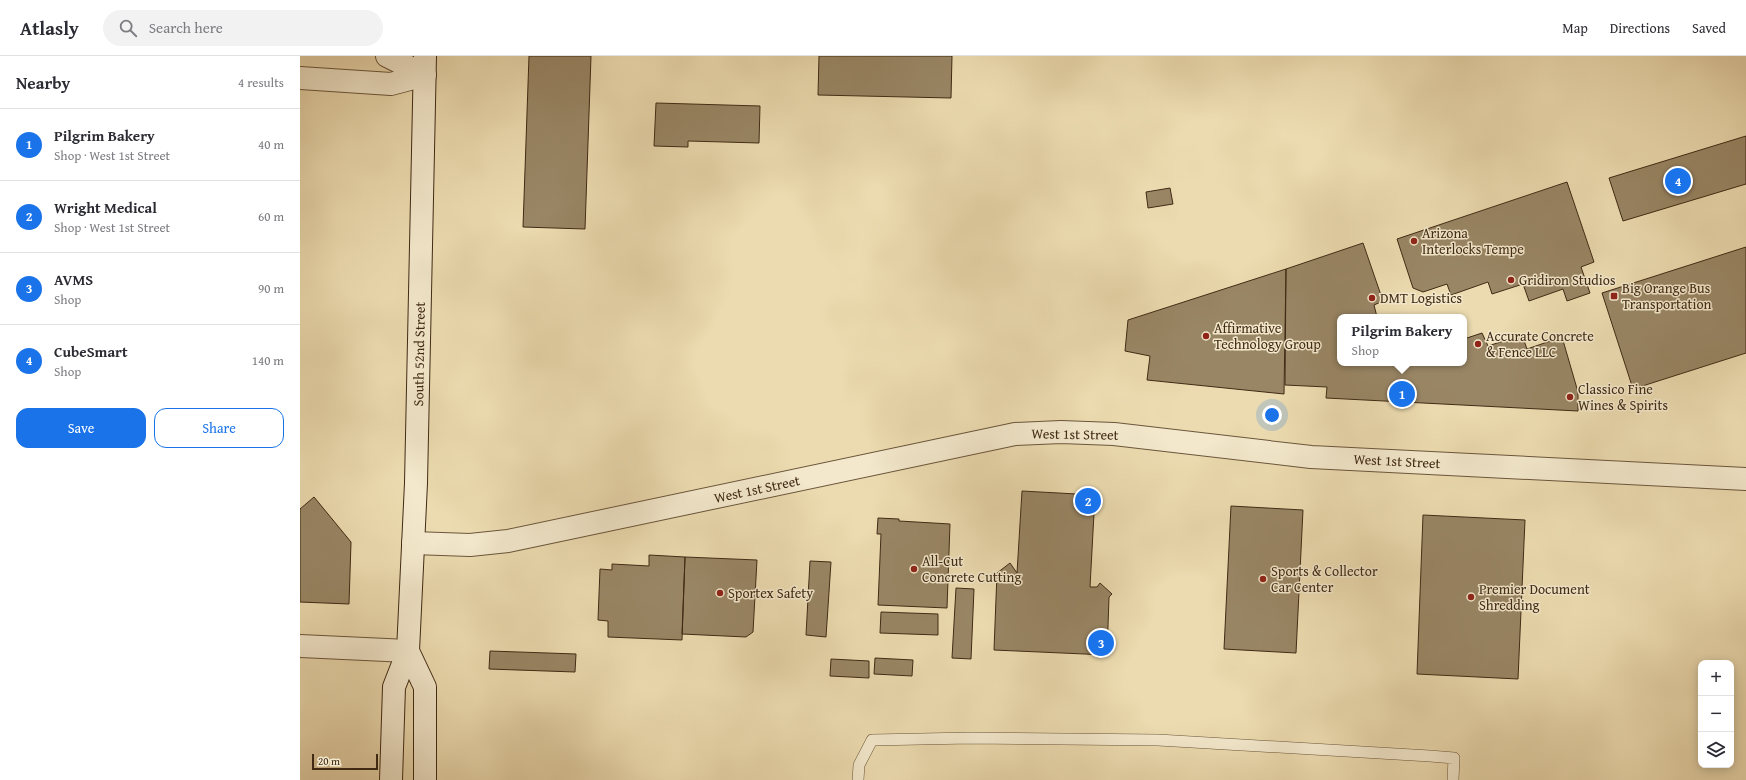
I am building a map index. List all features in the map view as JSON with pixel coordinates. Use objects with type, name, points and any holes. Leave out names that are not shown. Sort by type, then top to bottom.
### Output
[{"type":"street","points":[[387,56],[425,65]]},
{"type":"street","points":[[300,78],[391,84],[425,65]]},
{"type":"street","name":"South 52nd Street","points":[[408,651],[416,483],[425,65]]},
{"type":"street","name":"West 1st Street","points":[[413,543],[470,545],[508,541],[1015,434],[1061,432],[1114,434],[1311,457],[1746,479]]},
{"type":"street","points":[[300,646],[408,651]]},
{"type":"street","points":[[391,780],[394,687],[408,651]]},
{"type":"street","points":[[408,651],[425,687],[425,780]]},
{"type":"lane","points":[[858,780],[859,766],[872,740],[970,738],[1158,740],[1454,758],[1453,780]]},
{"type":"building","points":[[529,56],[591,56],[585,229],[523,227]]},
{"type":"building","points":[[819,56],[952,56],[951,98],[818,95]]},
{"type":"building","points":[[656,103],[760,106],[759,143],[688,141],[688,147],[654,146]]},
{"type":"building","points":[[1746,136],[1746,184],[1623,221],[1609,178]]},
{"type":"building","points":[[1567,182],[1594,262],[1581,267],[1590,293],[1567,301],[1563,289],[1529,301],[1523,284],[1492,294],[1488,282],[1451,295],[1447,284],[1423,292],[1413,288],[1397,239]]},
{"type":"building","points":[[1170,188],[1173,204],[1148,208],[1146,192]]},
{"type":"building","points":[[1363,243],[1383,301],[1374,305],[1376,314],[1337,314],[1337,366],[1467,366],[1467,338],[1482,333],[1488,346],[1522,335],[1527,349],[1562,337],[1578,392],[1578,411],[1326,398],[1327,387],[1285,385],[1286,269]]},
{"type":"building","points":[[1746,247],[1746,353],[1633,389],[1602,293]]},
{"type":"building","name":"Affirmative Technology Group","points":[[1286,269],[1284,394],[1147,380],[1150,356],[1125,351],[1128,320]]},
{"type":"building","points":[[1022,491],[1095,495],[1090,587],[1097,587],[1100,583],[1112,594],[1109,597],[1107,655],[994,650],[997,573],[1010,563],[1017,573]]},
{"type":"building","points":[[314,497],[351,542],[349,604],[300,602],[300,509]]},
{"type":"building","name":"Sports & Collector Car Center","points":[[1231,506],[1303,510],[1296,653],[1224,649]]},
{"type":"building","name":"Premier Document Shredding","points":[[1423,515],[1525,520],[1518,679],[1417,674]]},
{"type":"building","name":"All-Cut Concrete Cutting","points":[[878,518],[899,519],[899,521],[950,524],[947,608],[878,605],[881,534],[877,534]]},
{"type":"building","points":[[649,555],[685,557],[682,640],[608,637],[608,621],[598,620],[600,569],[612,570],[612,564],[649,566]]},
{"type":"building","name":"Sportex Safety","points":[[685,557],[757,560],[753,632],[746,637],[682,634]]},
{"type":"building","points":[[810,561],[831,562],[826,637],[806,635]]},
{"type":"building","points":[[956,588],[974,589],[971,659],[952,658]]},
{"type":"building","points":[[881,612],[938,614],[938,635],[880,633]]},
{"type":"building","points":[[490,651],[576,654],[575,672],[489,669]]},
{"type":"building","points":[[875,658],[913,660],[912,676],[874,674]]},
{"type":"building","points":[[831,659],[869,661],[869,678],[830,676]]},
{"type":"place","name":"CubeSmart","points":[[1678,181]]},
{"type":"place","name":"Arizona Interlocks Tempe","points":[[1414,241]]},
{"type":"place","name":"Gridiron Studios","points":[[1511,280]]},
{"type":"place","name":"Big Orange Bus Transportation","points":[[1614,296]]},
{"type":"place","name":"DMT Logistics","points":[[1372,298]]},
{"type":"place","name":"Affirmative Technology Group","points":[[1206,336]]},
{"type":"place","name":"Accurate Concrete & Fence LLC","points":[[1478,344]]},
{"type":"place","name":"Pilgrim Bakery","points":[[1402,394]]},
{"type":"place","name":"Classico Fine Wines & Spirits","points":[[1570,397]]},
{"type":"place","name":"Wright Medical","points":[[1088,501]]},
{"type":"place","name":"All-Cut Concrete Cutting","points":[[914,569]]},
{"type":"place","name":"Sports & Collector Car Center","points":[[1263,579]]},
{"type":"place","name":"Sportex Safety","points":[[720,593]]},
{"type":"place","name":"Premier Document Shredding","points":[[1471,597]]},
{"type":"place","name":"AVMS","points":[[1101,643]]}]
